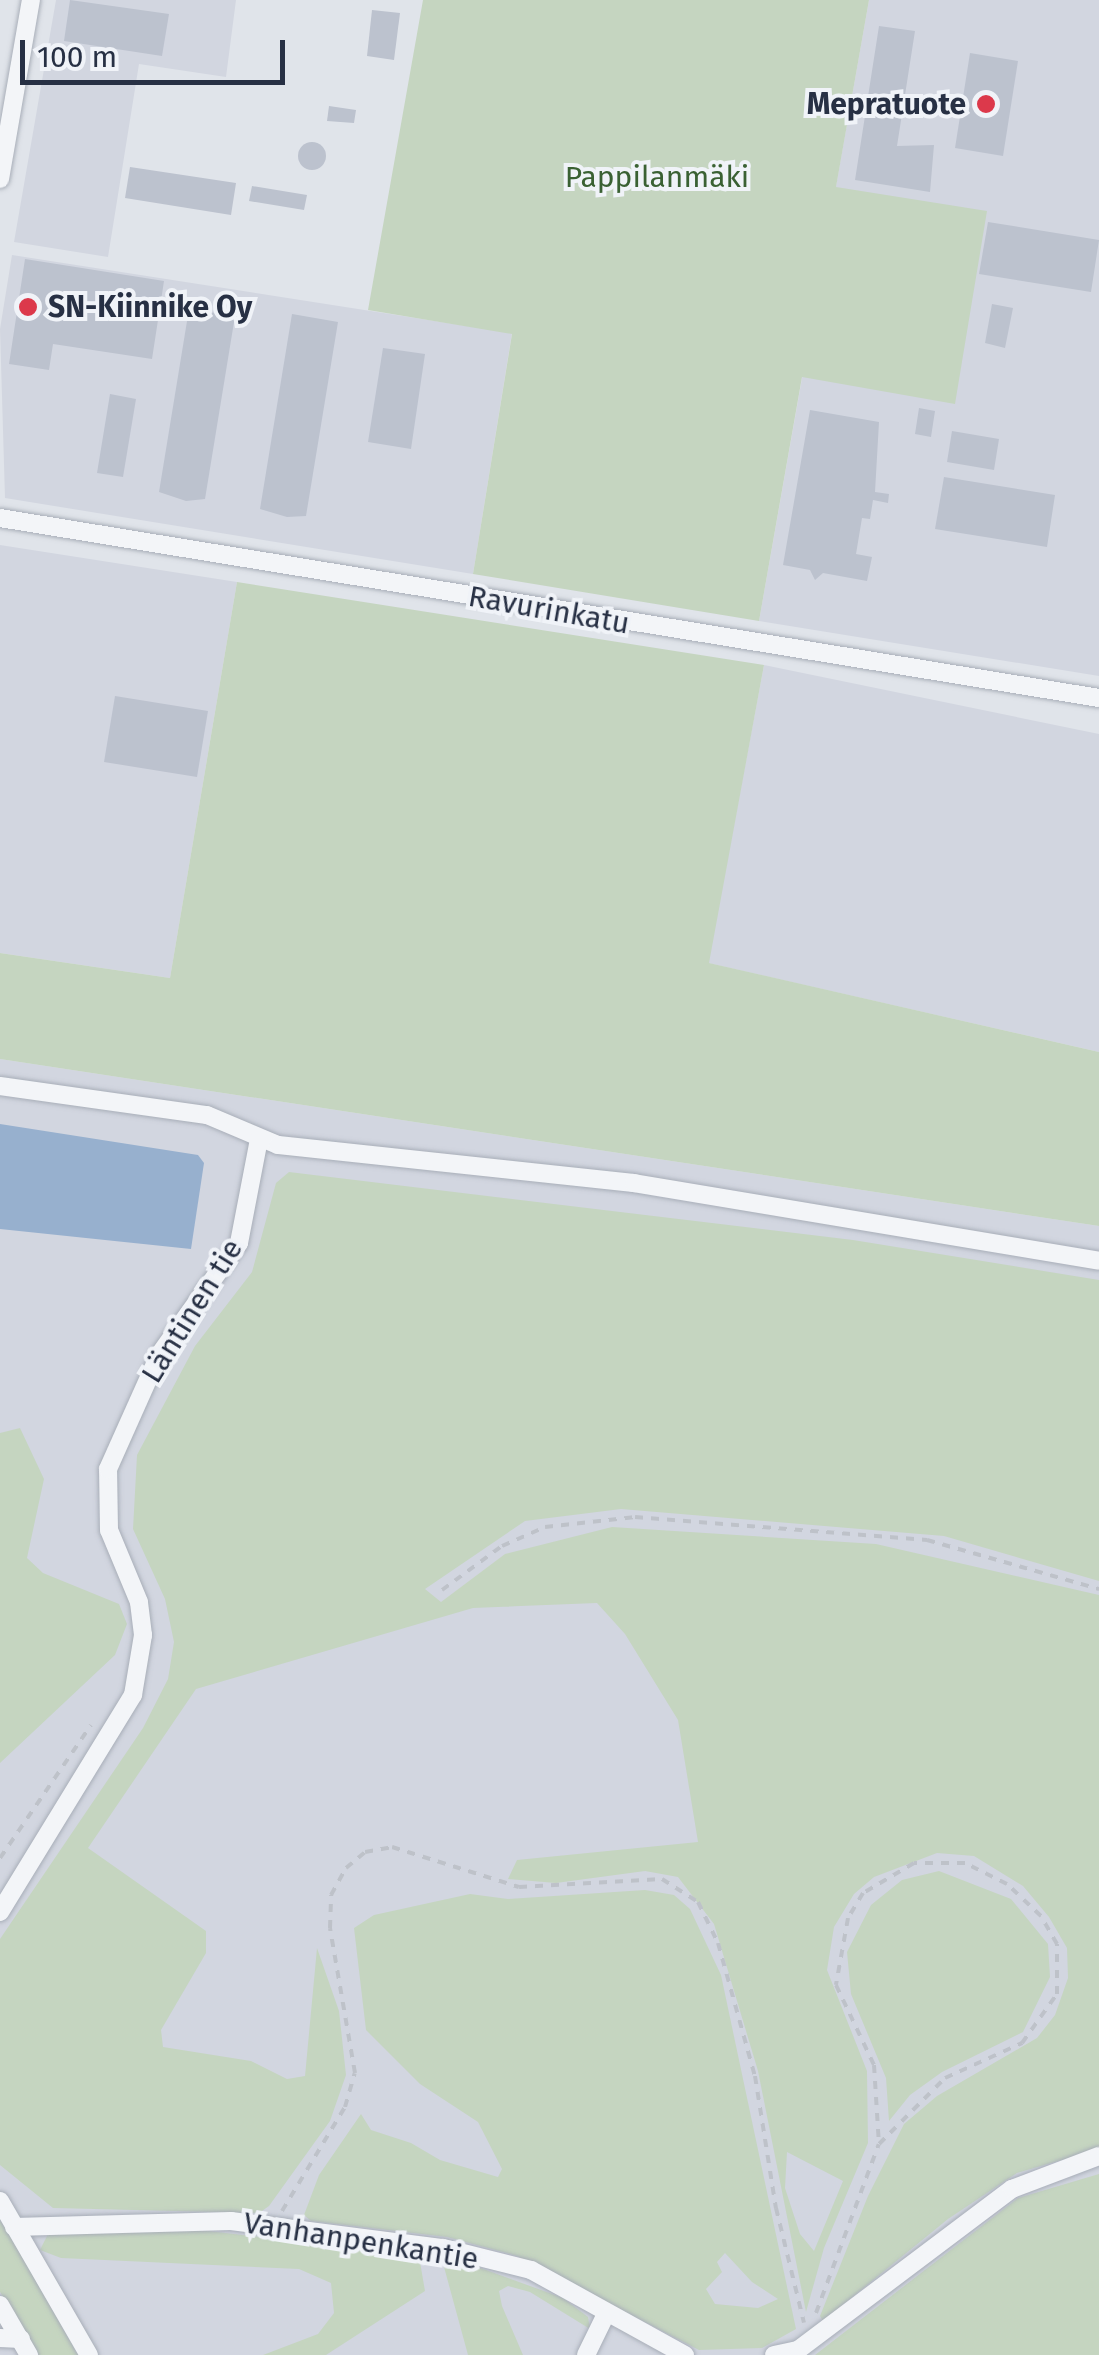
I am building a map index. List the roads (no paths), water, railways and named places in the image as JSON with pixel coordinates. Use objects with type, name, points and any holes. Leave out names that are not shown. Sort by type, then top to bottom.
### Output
[{"type":"street","points":[[0,179],[31,0]]},
{"type":"street","name":"Ravurinkatu","points":[[0,518],[1099,698]]},
{"type":"street","points":[[0,1086],[207,1115],[260,1139],[634,1183],[1099,1260]]},
{"type":"street","name":"Läntinen tie","points":[[0,1912],[132,1696],[143,1634],[138,1602],[109,1530],[108,1469],[159,1355],[238,1243],[260,1139]]},
{"type":"street","points":[[774,2355],[802,2349],[997,2199],[1059,2166],[1099,2156]]},
{"type":"street","points":[[0,2201],[90,2355]]},
{"type":"street","name":"Vanhanpenkantie","points":[[14,2227],[189,2220],[272,2226],[443,2248],[531,2270],[685,2355]]},
{"type":"street","points":[[0,2305],[25,2347]]},
{"type":"street","points":[[586,2355],[606,2314]]},
{"type":"street","points":[[0,2338],[25,2347]]},
{"type":"water","points":[[0,1124],[198,1155],[204,1163],[191,1249],[0,1229]]},
{"type":"place","name":"Mepratuote","points":[[986,104]]},
{"type":"place","name":"SN-Kiinnike Oy","points":[[28,307]]},
{"type":"park label","name":"Pappilanmäki","points":[[657,177]]}]
